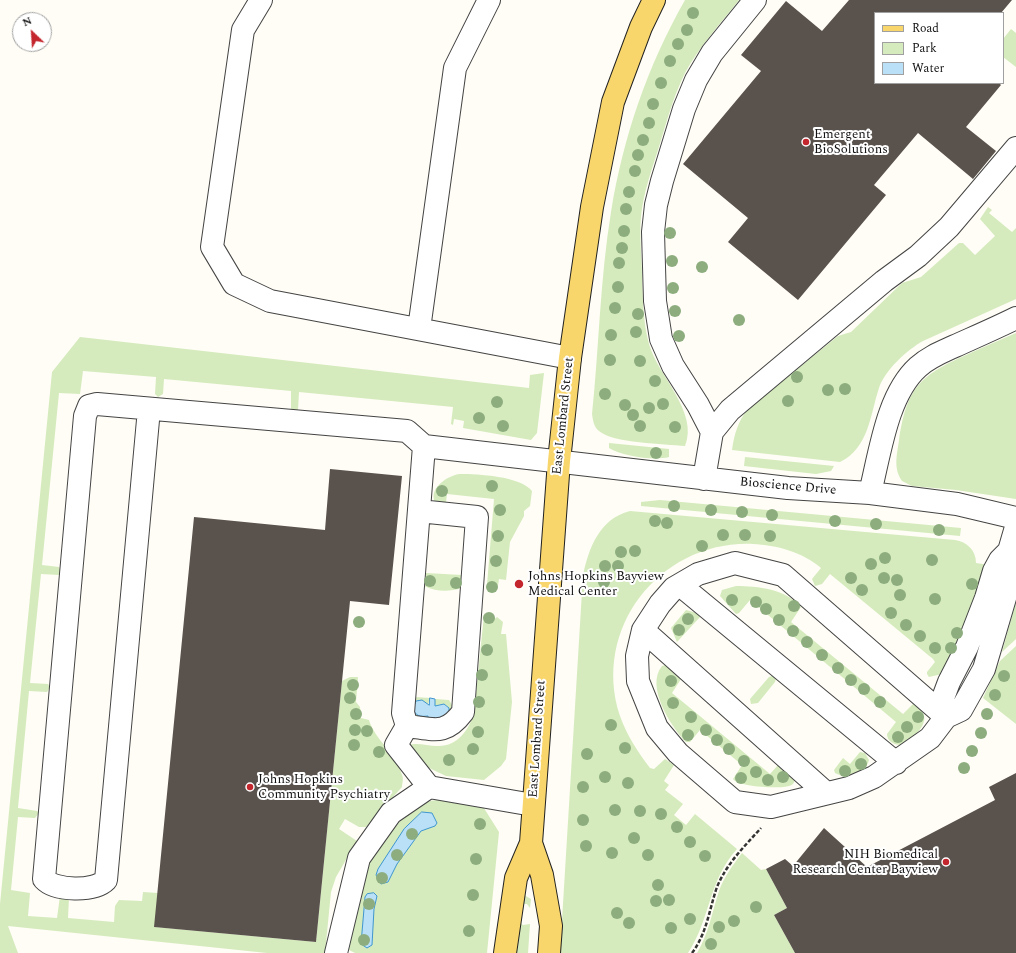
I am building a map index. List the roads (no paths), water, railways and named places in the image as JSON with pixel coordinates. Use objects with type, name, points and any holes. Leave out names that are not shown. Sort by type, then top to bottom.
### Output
[{"type":"main road","name":"East Lombard Street","points":[[505,953],[516,878],[530,843],[559,461],[570,358],[592,207],[613,102],[641,27],[654,0]]},
{"type":"main road","name":"East Lombard Street","points":[[530,843],[542,875],[551,926],[549,953]]},
{"type":"street","points":[[261,0],[243,30],[212,246],[234,284],[270,301],[570,358]]},
{"type":"street","points":[[419,329],[455,68],[489,0]]},
{"type":"street","points":[[712,432],[698,405],[673,366],[661,339],[655,301],[653,232],[656,205],[662,181],[684,109],[696,80],[712,53],[755,0]]},
{"type":"street","points":[[704,479],[712,432],[730,410],[884,281],[918,256],[949,227],[1016,148]]},
{"type":"street","points":[[870,493],[886,428],[897,396],[910,376],[918,367],[934,356],[1016,318]]},
{"type":"street","points":[[149,409],[106,880],[101,885],[70,888],[50,885],[44,879],[85,416],[89,406],[97,404],[407,430],[424,446],[403,713],[407,726],[396,745],[429,787],[533,805]]},
{"type":"street","name":"Bioscience Drive","points":[[424,446],[788,488],[870,493],[957,504],[1016,518]]},
{"type":"street","points":[[407,726],[441,730],[455,722],[463,712],[477,517],[418,511]]},
{"type":"street","points":[[946,717],[783,575],[736,564],[698,574],[680,585],[660,604],[643,630],[637,656],[638,681],[657,728],[678,753],[735,802],[771,807],[849,788],[874,777],[896,763],[930,738],[946,717],[943,698],[949,682],[967,647],[986,598],[994,571],[1000,560],[1009,552],[1016,527]]},
{"type":"street","points":[[680,585],[896,763]]},
{"type":"street","points":[[643,630],[826,794]]},
{"type":"street","points":[[336,953],[359,858],[391,813],[429,787]]},
{"type":"water","points":[[430,698],[435,699],[435,706],[444,704],[449,708],[449,715],[436,719],[434,717],[433,724],[428,721],[428,716],[418,715],[415,713],[413,708],[416,701],[422,700],[429,705]]},
{"type":"water","points":[[422,812],[432,813],[437,823],[435,826],[421,831],[397,864],[388,882],[381,884],[376,875],[378,869],[404,829]]},
{"type":"water","points":[[374,893],[377,896],[374,909],[372,945],[367,948],[361,944],[365,897],[367,894]]},
{"type":"place","name":"Emergent BioSolutions","points":[[806,142]]},
{"type":"place","name":"Johns Hopkins Bayview Medical Center","points":[[519,584]]},
{"type":"place","name":"Johns Hopkins Community Psychiatry","points":[[250,787]]},
{"type":"place","name":"NIH Biomedical Research Center Bayview","points":[[946,862]]}]
